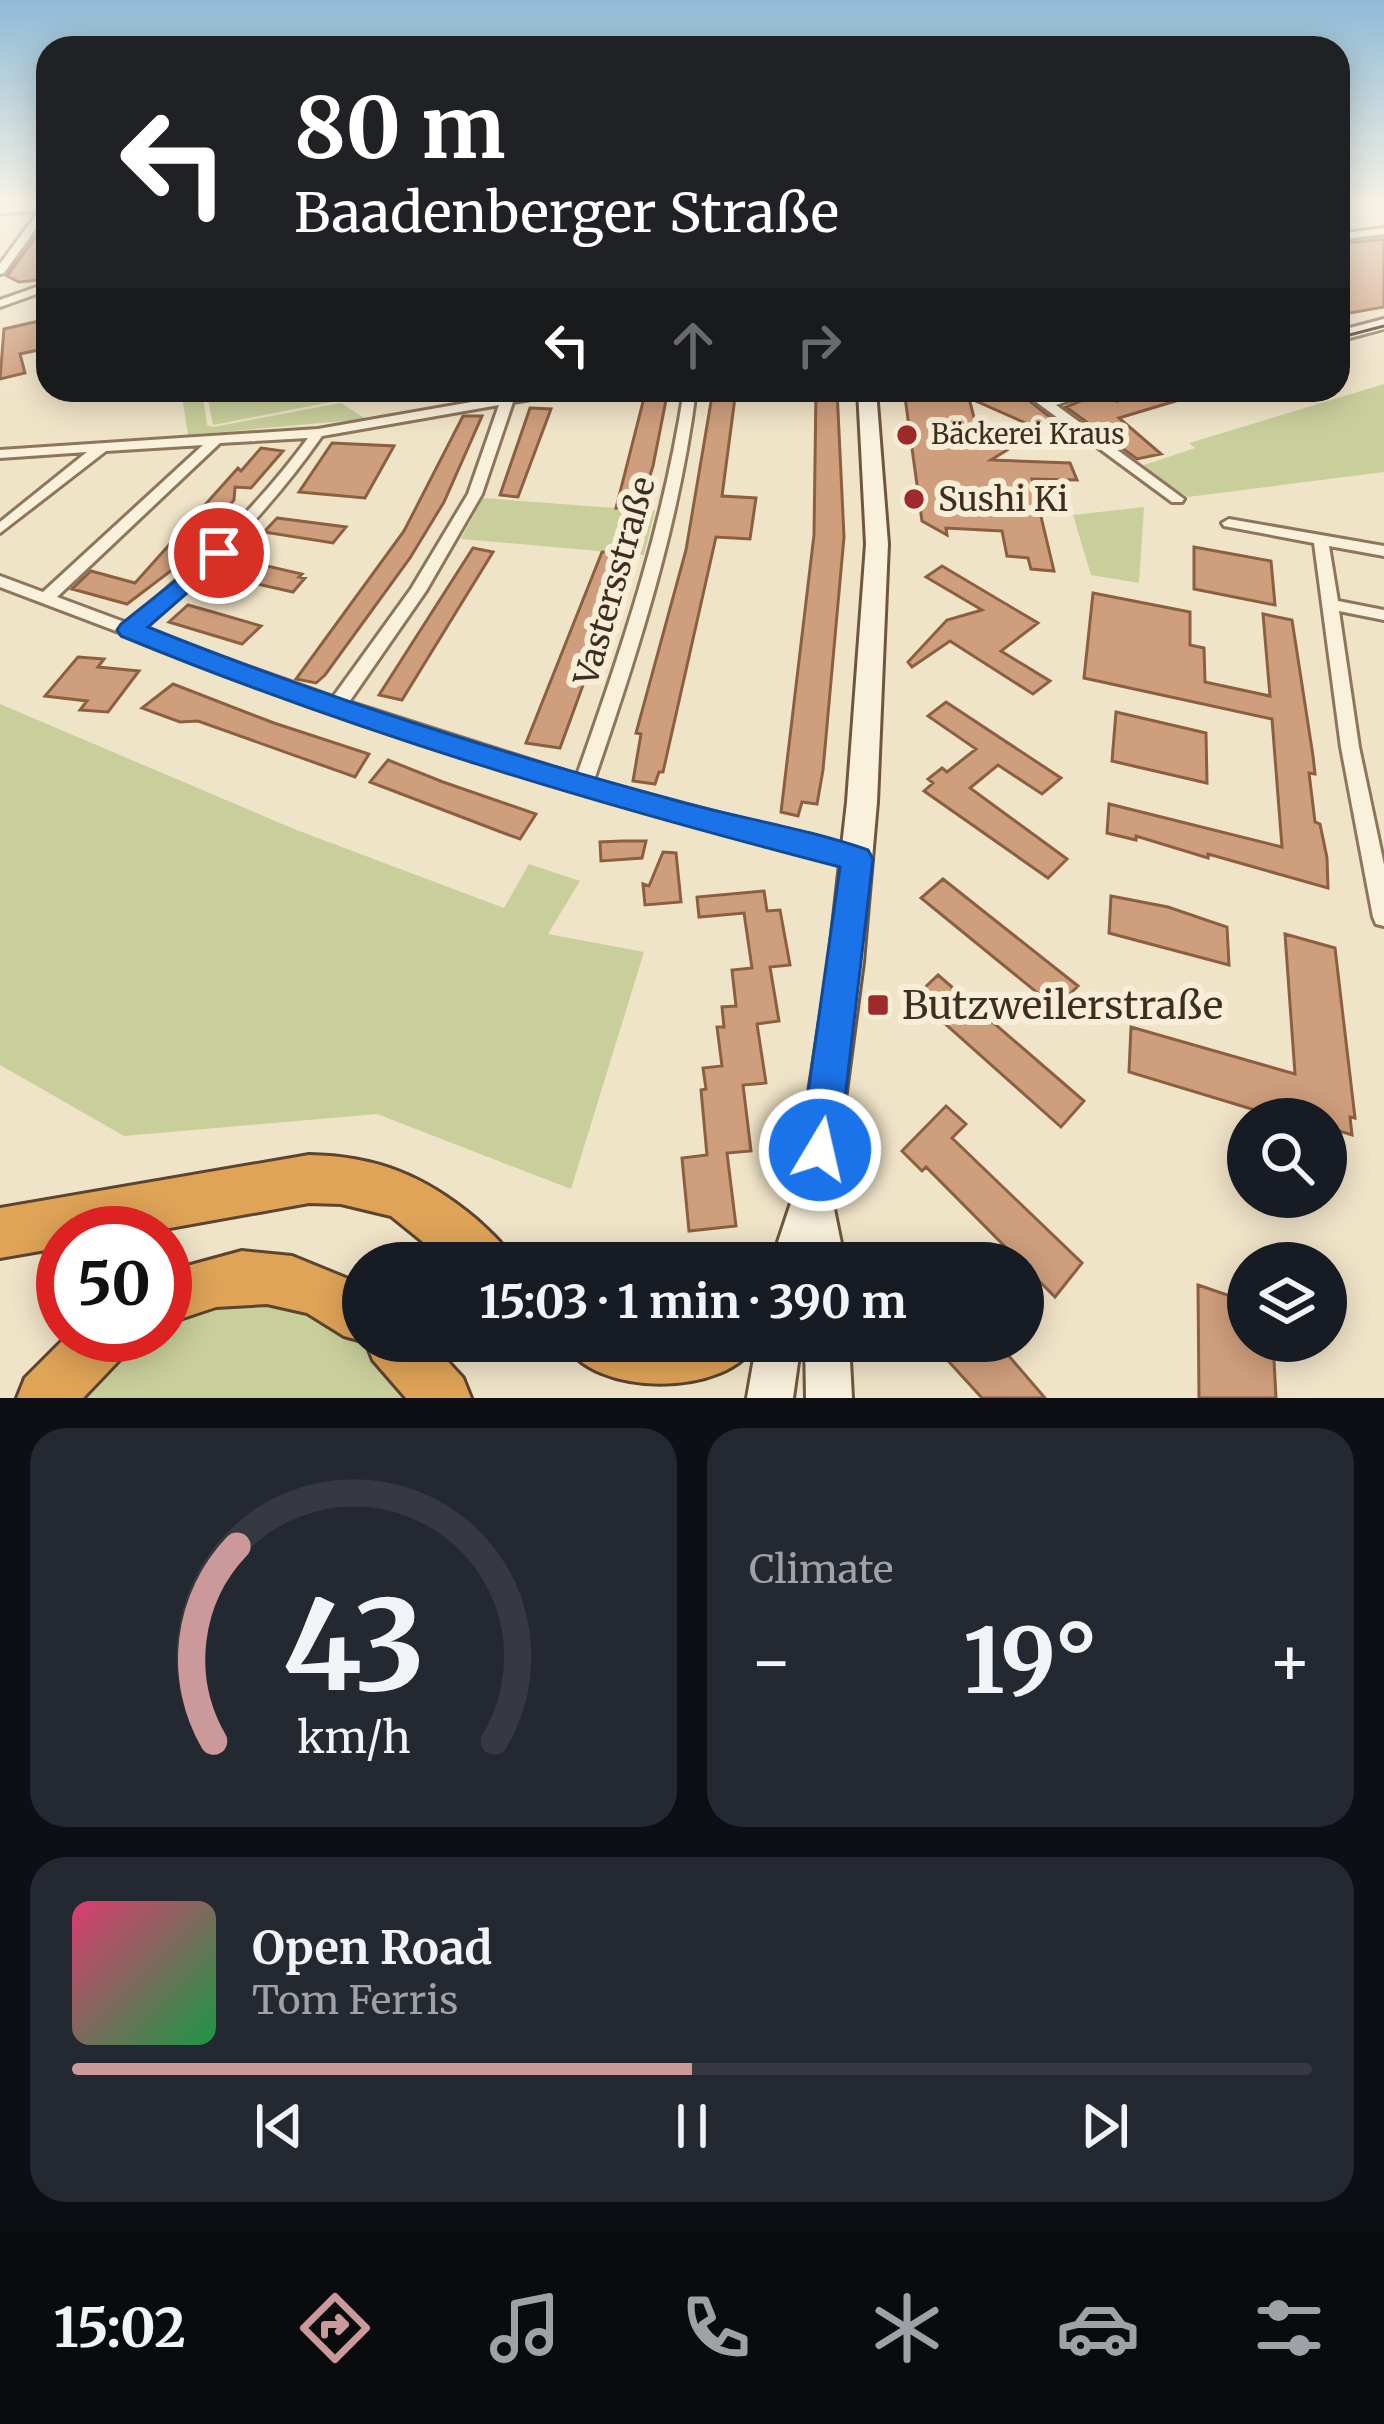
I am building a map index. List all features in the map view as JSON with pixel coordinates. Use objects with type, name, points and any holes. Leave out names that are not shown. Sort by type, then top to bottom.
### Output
[{"type":"highway","points":[[0,1233],[309,1179],[352,1178],[413,1198],[463,1242]]},
{"type":"highway","points":[[192,1289],[233,1276],[271,1277],[316,1289],[342,1304]]},
{"type":"highway","points":[[44,1398],[79,1362]]},
{"type":"highway","points":[[411,1362],[443,1398]]},
{"type":"main road","points":[[799,1242],[813,1197],[857,859],[874,656],[878,544],[868,402]]},
{"type":"main road","points":[[813,1197],[820,1242]]},
{"type":"main road","points":[[770,1398],[776,1362]]},
{"type":"main road","points":[[828,1362],[829,1398]]},
{"type":"street","points":[[2,301],[36,290]]},
{"type":"street","points":[[1350,333],[1384,324]]},
{"type":"street","points":[[0,454],[318,433],[501,402]]},
{"type":"street","points":[[336,707],[418,591],[475,494],[507,402]]},
{"type":"street","name":"Vastersstraße","points":[[583,785],[630,648],[668,514],[688,402]]},
{"type":"street","points":[[1043,402],[1177,499]]},
{"type":"street","points":[[1046,404],[1053,402]]},
{"type":"street","points":[[130,630],[241,532],[318,433]]},
{"type":"street","points":[[45,599],[216,440]]},
{"type":"street","points":[[0,530],[101,448]]},
{"type":"street","points":[[1229,523],[1384,550]]},
{"type":"street","points":[[1321,540],[1351,755],[1384,917]]},
{"type":"street","points":[[0,581],[336,707],[583,785],[857,859]]},
{"type":"street","points":[[1333,605],[1384,615]]},
{"type":"green space","points":[[1384,384],[1384,472],[1188,497],[1141,466],[1195,448],[1189,443],[1325,402],[1350,402],[1350,394]]},
{"type":"green space","points":[[183,402],[204,402],[207,425],[213,427],[341,403],[366,419],[188,435]]},
{"type":"green space","points":[[208,402],[331,402],[213,425]]},
{"type":"green space","points":[[483,498],[655,511],[644,555],[461,539]]},
{"type":"green space","points":[[1144,507],[1139,583],[1091,575],[1073,515]]},
{"type":"green space","points":[[0,704],[294,829],[504,908],[529,864],[580,881],[548,934],[644,952],[571,1189],[377,1114],[124,1136],[0,1065]]},
{"type":"green space","points":[[297,1304],[342,1331],[342,1362],[379,1362],[414,1398],[67,1398],[106,1362],[192,1362],[192,1307]]},
{"type":"building","points":[[14,266],[36,266],[36,280],[19,282],[7,276]]},
{"type":"building","points":[[1350,266],[1384,266],[1384,307],[1350,313]]},
{"type":"building","points":[[36,322],[36,351],[20,354],[25,373],[0,379],[4,329]]},
{"type":"building","points":[[643,402],[666,402],[639,509],[616,508]]},
{"type":"building","points":[[711,402],[734,402],[722,496],[756,498],[750,539],[716,537],[663,772],[655,784],[633,781],[641,734],[636,733],[686,550]]},
{"type":"building","points":[[816,402],[838,402],[844,537],[823,770],[817,804],[802,802],[798,816],[781,812],[814,535]]},
{"type":"building","points":[[906,402],[970,402],[980,441],[1020,442],[991,460],[1070,463],[1077,480],[1032,479],[1054,571],[1031,569],[1028,558],[1007,556],[1002,531],[946,528],[947,535],[922,521]]},
{"type":"building","points":[[978,402],[1031,402],[1055,421],[1039,429]]},
{"type":"building","points":[[1078,402],[1172,402],[1119,418],[1161,454],[1137,459],[1066,407]]},
{"type":"building","points":[[530,408],[551,409],[518,497],[500,495]]},
{"type":"building","points":[[463,416],[482,416],[444,502],[410,558],[325,675],[316,683],[296,679],[404,531]]},
{"type":"building","points":[[332,443],[394,446],[365,498],[299,492]]},
{"type":"building","points":[[261,448],[283,451],[251,488],[235,487],[234,500],[176,567],[127,604],[72,589],[91,571],[135,583]]},
{"type":"building","points":[[277,518],[346,527],[333,543],[264,532]]},
{"type":"building","points":[[1194,547],[1271,561],[1275,605],[1194,589]]},
{"type":"building","points":[[473,548],[493,552],[402,700],[379,695]]},
{"type":"building","points":[[602,552],[626,554],[627,562],[599,655],[590,666],[560,748],[526,743]]},
{"type":"building","points":[[237,559],[305,578],[293,592],[221,576]]},
{"type":"building","points":[[942,566],[1038,623],[1001,651],[1050,681],[1033,694],[950,641],[912,667],[908,662],[947,620],[982,610],[926,577]]},
{"type":"building","points":[[1093,593],[1190,612],[1190,645],[1204,648],[1205,682],[1270,696],[1263,614],[1292,620],[1313,756],[1315,774],[1309,773],[1315,822],[1320,824],[1327,858],[1328,888],[1136,836],[1136,840],[1107,833],[1109,804],[1282,847],[1272,719],[1084,678]]},
{"type":"building","points":[[188,605],[261,626],[242,644],[169,622]]},
{"type":"building","points":[[78,657],[104,659],[98,667],[139,671],[108,712],[80,710],[87,701],[45,696]]},
{"type":"building","points":[[173,684],[369,754],[355,777],[198,721],[180,722],[142,708]]},
{"type":"building","points":[[946,702],[1061,778],[1042,794],[998,765],[970,788],[1067,859],[1048,878],[924,791],[933,783],[928,779],[942,768],[947,772],[976,749],[928,716]]},
{"type":"building","points":[[1116,712],[1206,733],[1207,783],[1112,761]]},
{"type":"building","points":[[388,760],[536,814],[520,839],[370,782]]},
{"type":"building","points":[[646,841],[642,858],[601,861],[600,842]]},
{"type":"building","points":[[663,852],[676,853],[681,902],[645,905],[643,884],[649,886]]},
{"type":"building","points":[[943,879],[1078,986],[1056,1008],[921,898]]},
{"type":"building","points":[[764,891],[767,911],[780,910],[790,965],[770,967],[779,1021],[757,1024],[766,1083],[743,1085],[751,1151],[727,1153],[736,1226],[689,1231],[682,1158],[707,1155],[703,1068],[722,1066],[717,1027],[724,1027],[722,1007],[736,1006],[732,970],[752,968],[744,913],[699,917],[697,897]]},
{"type":"building","points":[[1111,896],[1168,907],[1227,927],[1229,965],[1109,933]]},
{"type":"building","points":[[1285,934],[1335,948],[1355,1118],[1350,1117],[1352,1135],[1347,1133],[1347,1098],[1227,1102],[1129,1072],[1131,1027],[1295,1074]]},
{"type":"building","points":[[938,975],[1084,1101],[1061,1127],[915,997]]},
{"type":"building","points":[[946,1106],[966,1124],[952,1138],[1082,1263],[1055,1297],[1044,1286],[1044,1242],[1000,1242],[926,1167],[922,1171],[902,1151]]},
{"type":"building","points":[[1198,1285],[1227,1295],[1227,1362],[1274,1362],[1276,1398],[1199,1398]]},
{"type":"building","points":[[949,1362],[1014,1362],[1045,1398],[982,1398]]},
{"type":"tram line","points":[[1350,335],[1384,326]]},
{"type":"place","name":"Bäckerei Kraus","points":[[907,435]]},
{"type":"place","name":"Sushi Ki","points":[[914,499]]},
{"type":"place","name":"Butzweilerstraße","points":[[878,1005]]},
{"type":"route","points":[[219,553],[130,630],[220,667],[453,746],[683,815],[857,859],[820,1150]]}]
